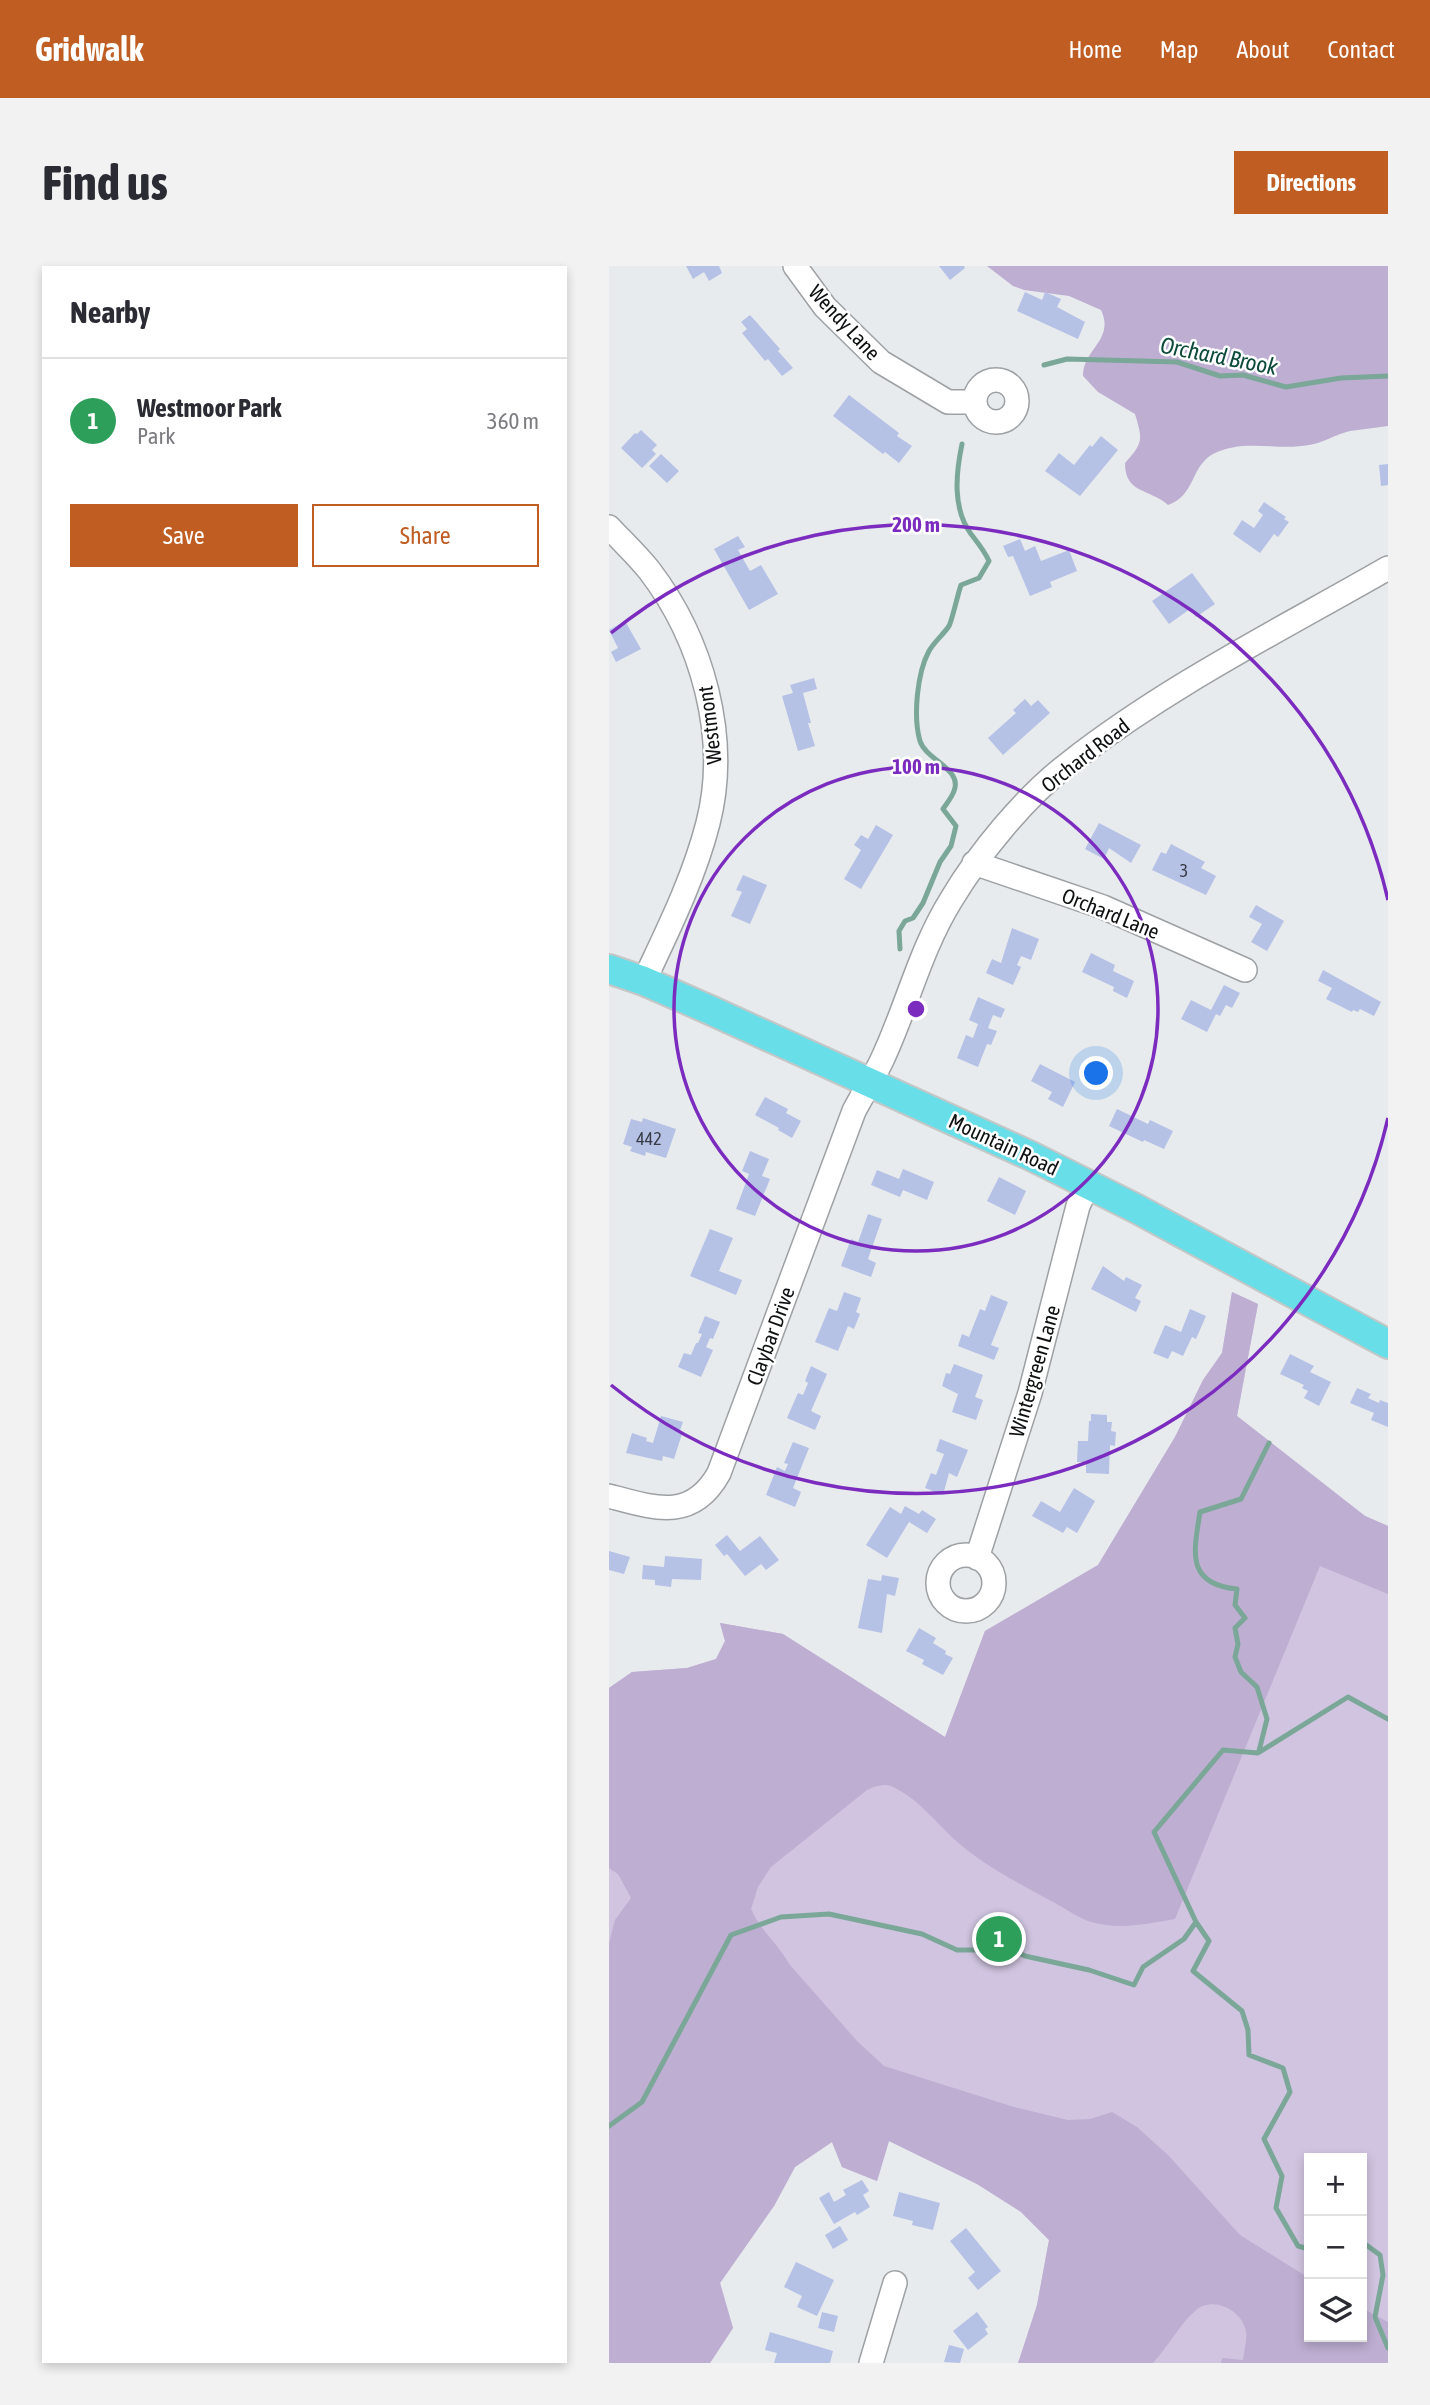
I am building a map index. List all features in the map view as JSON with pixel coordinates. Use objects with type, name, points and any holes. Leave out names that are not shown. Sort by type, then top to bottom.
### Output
[{"type":"main road","name":"Mountain Road","points":[[609,969],[644,981],[870,1082],[1088,1184],[1388,1344]]},
{"type":"street","name":"Wendy Lane","points":[[795,266],[825,307],[881,362],[948,402],[975,402]]},
{"type":"street","name":"Westmont","points":[[609,527],[649,569],[688,635],[702,672],[715,744],[714,784],[709,820],[699,855],[644,981]]},
{"type":"street","name":"Orchard Road","points":[[870,1082],[882,1060],[929,940],[974,863],[1031,797],[1066,765],[1155,702],[1388,568]]},
{"type":"street","name":"Orchard Lane","points":[[974,863],[1103,907],[1245,970]]},
{"type":"street","name":"Claybar Drive","points":[[609,1496],[652,1507],[671,1508],[696,1500],[713,1485],[854,1111],[870,1082]]},
{"type":"street","name":"Wintergreen Lane","points":[[977,1558],[1030,1393],[1078,1206],[1088,1184]]},
{"type":"street","points":[[871,2363],[895,2283]]},
{"type":"shaded area","points":[[987,266],[1388,266],[1388,426],[1350,431],[1309,445],[1224,449],[1213,454],[1200,466],[1184,495],[1168,505],[1139,489],[1126,473],[1125,463],[1140,441],[1135,414],[1098,392],[1083,376],[1084,367],[1104,329],[1101,310],[1069,296],[1013,286]]},
{"type":"shaded area","points":[[1232,1292],[1258,1304],[1237,1416],[1365,1516],[1388,1526],[1388,2363],[1019,2363],[1037,2305],[1049,2240],[1021,2212],[977,2184],[889,2141],[877,2181],[842,2167],[832,2142],[795,2167],[774,2206],[720,2283],[733,2328],[710,2363],[609,2363],[609,1688],[632,1672],[687,1668],[716,1659],[725,1641],[720,1623],[783,1634],[945,1737],[985,1631],[1098,1565],[1175,1437],[1203,1380],[1222,1353]]},
{"type":"shaded area","points":[[1232,1292],[1258,1304],[1237,1416],[1365,1516],[1388,1526],[1388,1594],[1320,1566],[1175,1919],[1123,1926],[1081,1918],[989,1865],[954,1839],[910,1797],[893,1787],[883,1785],[867,1790],[771,1867],[758,1887],[751,1909],[790,1965],[857,2041],[884,2066],[1014,2107],[1068,2120],[1090,2119],[1112,2112],[1137,2127],[1169,2156],[1240,2235],[1304,2275],[1304,2342],[1367,2342],[1367,2311],[1388,2322],[1388,2363],[1221,2363],[1222,2358],[1243,2360],[1246,2332],[1244,2324],[1233,2311],[1210,2304],[1202,2306],[1189,2317],[1153,2363],[1018,2363],[1037,2305],[1049,2240],[1021,2212],[977,2184],[889,2141],[877,2181],[842,2167],[832,2142],[795,2167],[774,2206],[720,2283],[733,2328],[710,2363],[609,2363],[609,1943],[615,1920],[631,1898],[618,1874],[609,1868],[609,1688],[632,1672],[687,1668],[716,1659],[725,1641],[720,1623],[783,1634],[945,1737],[985,1631],[1098,1565],[1175,1437],[1203,1380],[1222,1353]]},
{"type":"building","points":[[686,266],[719,266],[722,273],[709,281],[704,272],[693,279]]},
{"type":"building","points":[[939,266],[964,266],[965,268],[950,280]]},
{"type":"building","points":[[1025,292],[1042,300],[1045,292],[1061,299],[1057,307],[1085,322],[1078,339],[1017,311]]},
{"type":"building","points":[[750,315],[793,368],[782,376],[768,359],[765,361],[742,333],[747,329],[741,322]]},
{"type":"building","points":[[849,395],[912,446],[899,463],[833,416]]},
{"type":"building","points":[[641,430],[657,445],[652,450],[656,454],[642,468],[621,448]]},
{"type":"building","points":[[1101,436],[1118,450],[1080,496],[1045,471],[1059,453],[1074,465]]},
{"type":"building","points":[[661,454],[679,471],[667,483],[649,466]]},
{"type":"building","points":[[1388,464],[1388,485],[1381,486],[1379,465]]},
{"type":"building","points":[[1264,502],[1289,522],[1278,537],[1274,534],[1260,553],[1233,534],[1242,520],[1254,528],[1263,515],[1258,511]]},
{"type":"building","points":[[738,536],[745,547],[738,550],[750,571],[761,565],[778,594],[749,610],[714,549]]},
{"type":"building","points":[[1020,539],[1025,551],[1035,546],[1041,561],[1069,550],[1077,571],[1050,582],[1052,587],[1030,596],[1013,556],[1008,557],[1003,546]]},
{"type":"building","points":[[1192,573],[1215,604],[1196,617],[1190,609],[1169,624],[1152,601]]},
{"type":"building","points":[[625,621],[641,649],[616,662],[611,652],[618,648],[609,630]]},
{"type":"building","points":[[814,678],[817,689],[803,693],[815,746],[798,751],[782,696],[793,693],[790,685]]},
{"type":"building","points":[[1025,699],[1031,706],[1038,700],[1050,713],[1003,755],[988,738],[1016,713],[1013,710]]},
{"type":"building","points":[[1099,823],[1141,845],[1131,863],[1109,848],[1104,859],[1085,849]]},
{"type":"building","points":[[876,825],[893,835],[861,889],[844,879],[861,850],[854,845],[861,835],[868,839]]},
{"type":"building","points":[[1171,844],[1205,862],[1201,868],[1216,876],[1206,895],[1152,870],[1161,852],[1166,854]]},
{"type":"building","points":[[743,875],[767,885],[750,924],[731,916],[742,892],[736,890]]},
{"type":"building","points":[[1256,905],[1284,921],[1267,951],[1251,942],[1262,924],[1249,917]]},
{"type":"building","points":[[1012,928],[1039,939],[1031,960],[1021,956],[1017,965],[1021,967],[1013,985],[986,973],[992,959],[1001,963]]},
{"type":"building","points":[[1091,953],[1115,965],[1113,971],[1134,981],[1127,998],[1113,991],[1114,987],[1082,972]]},
{"type":"building","points":[[1323,970],[1381,1002],[1374,1016],[1360,1009],[1358,1012],[1352,1012],[1326,999],[1332,988],[1318,981]]},
{"type":"building","points":[[1224,985],[1240,993],[1232,1008],[1226,1005],[1220,1016],[1216,1014],[1207,1032],[1181,1019],[1191,1000],[1211,1010]]},
{"type":"building","points":[[978,997],[1005,1009],[1001,1018],[993,1015],[988,1028],[997,1031],[991,1045],[987,1044],[978,1067],[957,1058],[966,1035],[973,1038],[978,1024],[969,1020]]},
{"type":"building","points":[[1040,1064],[1075,1082],[1063,1107],[1048,1099],[1052,1092],[1031,1081]]},
{"type":"building","points":[[765,1097],[788,1109],[786,1113],[801,1121],[792,1138],[755,1115]]},
{"type":"building","points":[[1117,1109],[1148,1124],[1150,1120],[1173,1131],[1164,1149],[1109,1126]]},
{"type":"building","points":[[643,1118],[676,1129],[666,1158],[646,1152],[645,1156],[630,1151],[632,1147],[623,1144],[631,1119],[642,1122]]},
{"type":"building","points":[[750,1151],[769,1159],[762,1176],[770,1179],[755,1216],[736,1209],[749,1174],[742,1171]]},
{"type":"building","points":[[903,1169],[934,1182],[927,1200],[903,1190],[900,1197],[871,1185],[877,1170],[899,1179]]},
{"type":"building","points":[[999,1177],[1026,1191],[1015,1215],[987,1201]]},
{"type":"building","points":[[868,1214],[882,1219],[868,1259],[876,1263],[871,1277],[841,1266],[851,1239],[858,1242]]},
{"type":"building","points":[[710,1229],[733,1238],[719,1271],[742,1280],[736,1295],[690,1276]]},
{"type":"building","points":[[1103,1266],[1124,1281],[1126,1277],[1142,1285],[1135,1298],[1141,1301],[1136,1312],[1091,1289]]},
{"type":"building","points":[[844,1292],[861,1298],[856,1312],[860,1314],[854,1329],[848,1326],[838,1351],[815,1342],[829,1308],[837,1311]]},
{"type":"building","points":[[991,1295],[1008,1302],[991,1345],[999,1348],[994,1360],[958,1346],[962,1334],[969,1337],[980,1309],[985,1311]]},
{"type":"building","points":[[1190,1309],[1206,1316],[1196,1339],[1192,1337],[1183,1356],[1172,1351],[1168,1359],[1153,1353],[1165,1325],[1181,1332]]},
{"type":"building","points":[[705,1316],[720,1322],[713,1339],[710,1338],[706,1347],[713,1350],[701,1377],[678,1367],[684,1353],[691,1355],[698,1343],[702,1334],[698,1333]]},
{"type":"building","points":[[1290,1354],[1314,1366],[1310,1372],[1331,1382],[1319,1406],[1304,1398],[1308,1391],[1302,1388],[1304,1385],[1280,1374]]},
{"type":"building","points":[[954,1364],[983,1375],[975,1397],[983,1400],[976,1420],[952,1412],[958,1394],[942,1386],[946,1373],[950,1374]]},
{"type":"building","points":[[811,1366],[827,1374],[811,1411],[821,1416],[815,1430],[787,1418],[798,1393],[803,1395]]},
{"type":"building","points":[[1357,1388],[1371,1394],[1368,1398],[1379,1403],[1380,1400],[1388,1403],[1388,1427],[1371,1420],[1374,1413],[1350,1403]]},
{"type":"building","points":[[1091,1414],[1107,1415],[1107,1422],[1112,1422],[1111,1431],[1116,1432],[1115,1446],[1110,1445],[1109,1474],[1086,1473],[1086,1462],[1077,1462],[1078,1441],[1088,1441]]},
{"type":"building","points":[[661,1416],[683,1422],[674,1459],[663,1456],[662,1461],[626,1453],[632,1433],[653,1443]]},
{"type":"building","points":[[940,1439],[968,1450],[957,1477],[949,1473],[943,1495],[925,1488],[931,1473],[936,1475],[944,1454],[936,1451]]},
{"type":"building","points":[[793,1442],[809,1448],[793,1488],[801,1492],[795,1507],[766,1495],[777,1467],[785,1471],[788,1464],[784,1463]]},
{"type":"building","points":[[1074,1488],[1095,1501],[1077,1533],[1067,1527],[1063,1533],[1032,1516],[1041,1501],[1060,1512]]},
{"type":"building","points":[[905,1506],[919,1514],[922,1510],[936,1519],[927,1533],[909,1522],[887,1558],[866,1545],[890,1507],[901,1514]]},
{"type":"building","points":[[727,1535],[740,1551],[760,1536],[779,1560],[766,1570],[761,1564],[745,1576],[727,1554],[724,1556],[715,1545]]},
{"type":"building","points":[[609,1551],[630,1557],[624,1574],[609,1570]]},
{"type":"building","points":[[665,1556],[702,1559],[701,1580],[672,1579],[671,1587],[655,1585],[655,1580],[642,1579],[643,1565],[664,1567]]},
{"type":"building","points":[[882,1575],[899,1578],[895,1596],[887,1594],[882,1633],[858,1628],[868,1579],[881,1581]]},
{"type":"building","points":[[919,1628],[936,1638],[933,1643],[953,1658],[943,1675],[922,1664],[924,1660],[906,1651]]},
{"type":"building","points":[[862,2180],[869,2191],[863,2195],[870,2207],[834,2224],[819,2198],[829,2192],[834,2202],[846,2195],[843,2190]]},
{"type":"building","points":[[899,2192],[940,2203],[933,2230],[912,2225],[913,2221],[893,2216]]},
{"type":"building","points":[[840,2226],[848,2240],[833,2249],[825,2235]]},
{"type":"building","points":[[966,2228],[1001,2271],[978,2290],[968,2278],[975,2272],[950,2241]]},
{"type":"building","points":[[796,2262],[834,2280],[817,2316],[797,2307],[802,2296],[784,2287]]},
{"type":"building","points":[[822,2312],[838,2316],[834,2332],[818,2328]]},
{"type":"building","points":[[977,2312],[988,2327],[985,2329],[988,2334],[968,2350],[953,2331]]},
{"type":"building","points":[[770,2332],[833,2351],[830,2363],[774,2363],[777,2353],[765,2350]]},
{"type":"building","points":[[949,2345],[964,2349],[960,2363],[944,2362]]},
{"type":"waterway","name":"Orchard Brook","points":[[1044,365],[1067,359],[1177,362],[1220,376],[1243,375],[1286,387],[1341,378],[1388,376]]},
{"type":"waterway","name":"Orchard Brook","points":[[900,949],[899,931],[905,921],[913,918],[923,903],[940,862],[951,846],[956,826],[943,809],[954,791],[953,777],[929,754],[920,741],[917,708],[919,683],[929,651],[949,626],[961,585],[979,578],[989,561],[965,524],[958,502],[957,478],[962,444]]},
{"type":"waterway","name":"Orchard Brook","points":[[1259,1751],[1267,1719],[1257,1687],[1241,1672],[1235,1657],[1238,1644],[1235,1628],[1245,1618],[1235,1605],[1237,1589],[1220,1586],[1208,1580],[1201,1573],[1195,1552],[1200,1512],[1241,1499],[1269,1443]]},
{"type":"waterway","points":[[1304,2248],[1298,2246],[1276,2208],[1282,2176],[1264,2139],[1290,2092],[1283,2068],[1249,2055],[1248,2030],[1242,2011],[1193,1971],[1209,1941],[1196,1922],[1154,1832],[1223,1750],[1258,1753],[1348,1697],[1388,1719]]},
{"type":"waterway","points":[[609,2126],[642,2102],[731,1935],[781,1917],[829,1914],[922,1934],[957,1950],[977,1950],[991,1939],[1025,1956],[1089,1970],[1134,1985],[1143,1967],[1184,1939],[1196,1922]]},
{"type":"waterway","points":[[1367,2245],[1380,2255],[1383,2275],[1375,2317],[1388,2348]]},
{"type":"place","name":"Westmoor Park","points":[[999,1939]]}]
